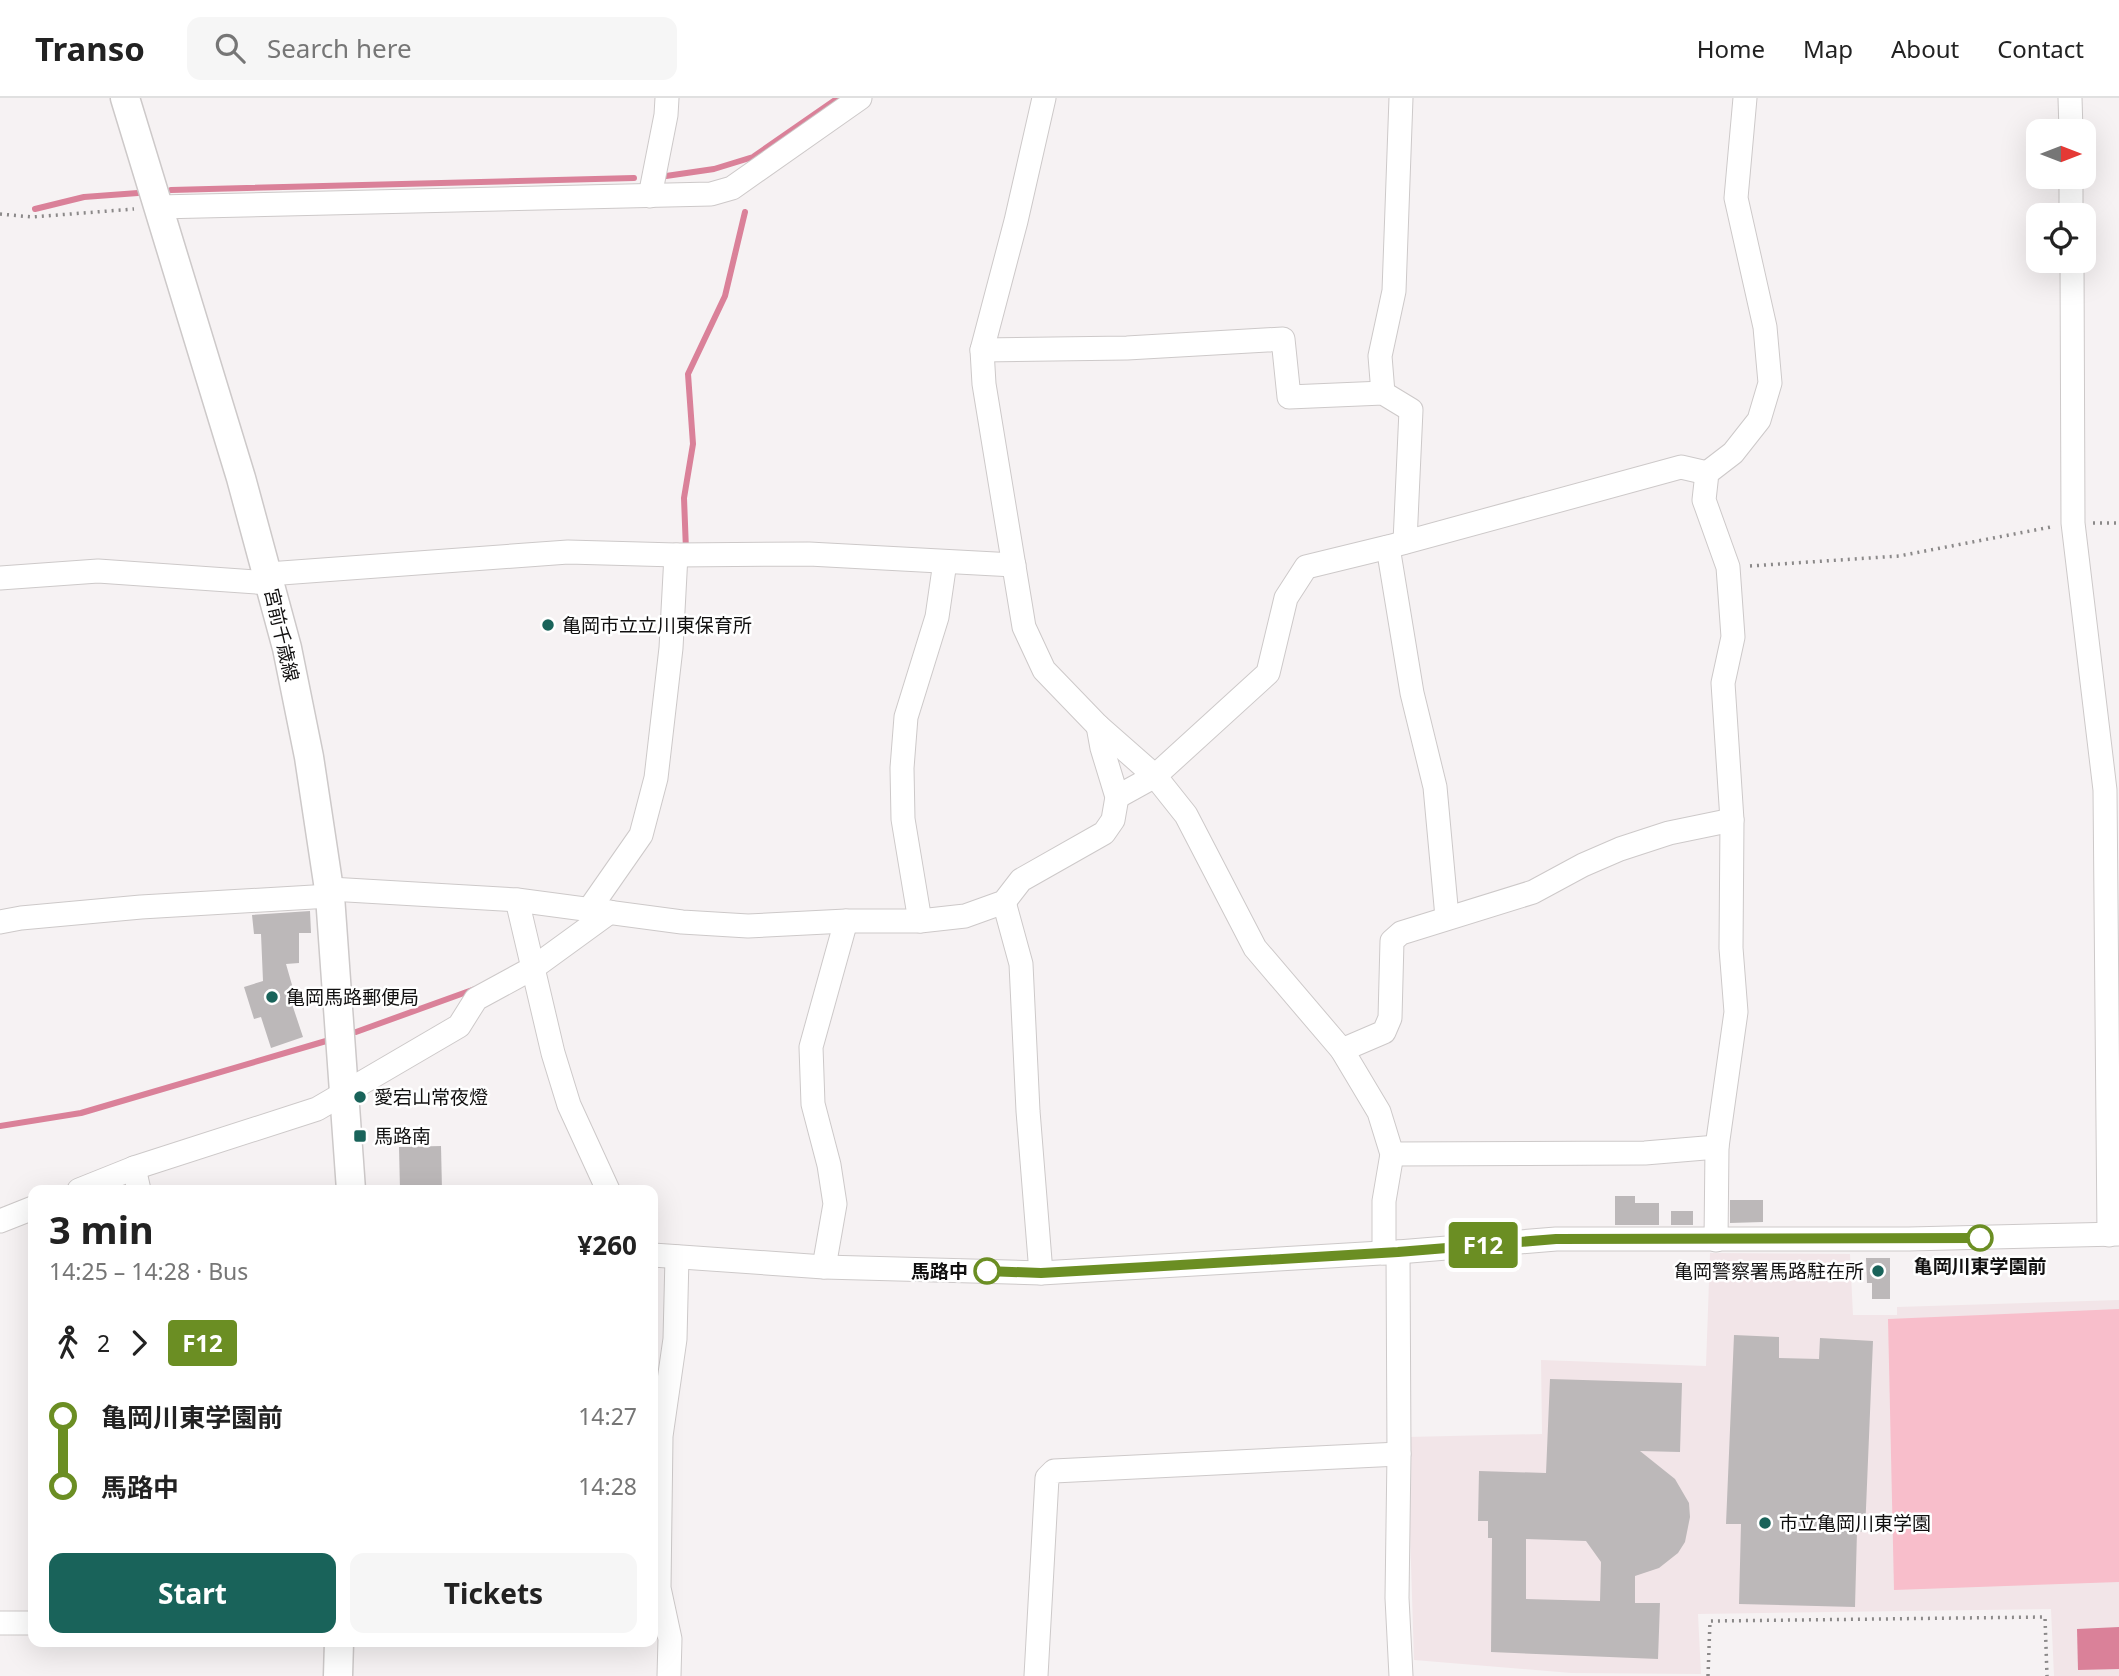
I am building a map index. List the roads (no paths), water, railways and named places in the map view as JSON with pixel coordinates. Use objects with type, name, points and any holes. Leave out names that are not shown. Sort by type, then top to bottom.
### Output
[{"type":"main road","name":"宮前千歳線","points":[[125,98],[241,478],[287,648],[309,757],[330,892],[351,1185]]},
{"type":"main road","points":[[338,1676],[339,1647]]},
{"type":"street","points":[[650,196],[667,98]]},
{"type":"street","points":[[158,207],[711,194],[732,188],[860,98]]},
{"type":"street","points":[[1044,98],[1016,221],[982,350],[984,384],[1024,627],[1044,670],[1098,726],[1155,776],[1186,815],[1255,948],[1342,1050],[1379,1112],[1392,1154],[1384,1201],[1391,1253],[1399,1454],[1397,1598],[1401,1676]]},
{"type":"street","points":[[1383,393],[1380,356],[1395,291],[1401,98]]},
{"type":"street","points":[[1716,1240],[1717,1147],[1736,1012],[1731,948],[1732,820],[1723,683],[1733,637],[1728,567],[1704,500],[1707,473],[1733,453],[1759,420],[1770,383],[1765,327],[1736,198],[1745,98]]},
{"type":"street","points":[[2070,98],[2071,119]]},
{"type":"street","points":[[658,1255],[824,1267],[1041,1273],[1391,1253],[1556,1239],[2031,1238],[2114,1235],[2105,790],[2073,523],[2071,273]]},
{"type":"street","points":[[982,350],[1127,348],[1283,339],[1289,397],[1383,393],[1411,410],[1397,544],[1412,692],[1435,787],[1447,917]]},
{"type":"street","points":[[1117,797],[1155,776],[1268,673],[1286,598],[1306,567],[1681,467],[1707,473]]},
{"type":"street","points":[[0,578],[98,571],[269,579],[568,552],[809,554],[1014,565]]},
{"type":"street","points":[[105,1185],[137,1179],[317,1109],[459,1026],[476,999],[533,968],[599,911],[640,835],[656,778],[671,648],[677,555]]},
{"type":"street","points":[[920,921],[904,819],[903,755],[906,717],[937,617],[945,562]]},
{"type":"street","points":[[0,922],[141,907],[330,892],[517,900],[682,922],[748,926],[846,921],[920,921],[965,916],[1004,902],[1021,880],[1104,833],[1113,820],[1117,797],[1098,726]]},
{"type":"street","points":[[1342,1050],[1384,1032],[1390,1018],[1392,941],[1401,933],[1534,892],[1583,864],[1620,849],[1669,833],[1732,820]]},
{"type":"street","points":[[517,900],[552,1054],[569,1105],[606,1185]]},
{"type":"street","points":[[1004,902],[1021,964],[1028,1111],[1041,1273]]},
{"type":"street","points":[[824,1267],[835,1204],[829,1165],[813,1104],[811,1046],[846,921]]},
{"type":"street","points":[[1392,1154],[1645,1153],[1717,1147]]},
{"type":"street","points":[[0,1221],[28,1210]]},
{"type":"street","points":[[658,1527],[661,1436],[675,1339],[677,1257]]},
{"type":"street","points":[[1036,1676],[1047,1478],[1054,1471],[1399,1454]]},
{"type":"street","points":[[658,1595],[670,1639],[668,1676]]},
{"type":"street","points":[[0,1623],[28,1623]]},
{"type":"waterway","points":[[666,176],[714,169],[753,157],[838,98]]},
{"type":"waterway","points":[[171,190],[634,178]]},
{"type":"waterway","points":[[35,209],[84,197],[138,193]]},
{"type":"waterway","points":[[686,550],[684,498],[693,444],[688,374],[725,296],[745,212]]},
{"type":"waterway","points":[[356,1032],[475,989]]},
{"type":"waterway","points":[[0,1126],[81,1113],[326,1041]]},
{"type":"place","name":"亀岡市立立川東保育所","points":[[548,625]]},
{"type":"place","name":"亀岡馬路郵便局","points":[[272,997]]},
{"type":"place","name":"愛宕山常夜燈","points":[[360,1097]]},
{"type":"place","name":"馬路南","points":[[360,1136]]},
{"type":"place","name":"亀岡川東学園前","points":[[1980,1238]]},
{"type":"place","name":"馬路中","points":[[987,1271]]},
{"type":"place","name":"亀岡警察署馬路駐在所","points":[[1878,1271]]},
{"type":"place","name":"市立亀岡川東学園","points":[[1765,1523]]}]
